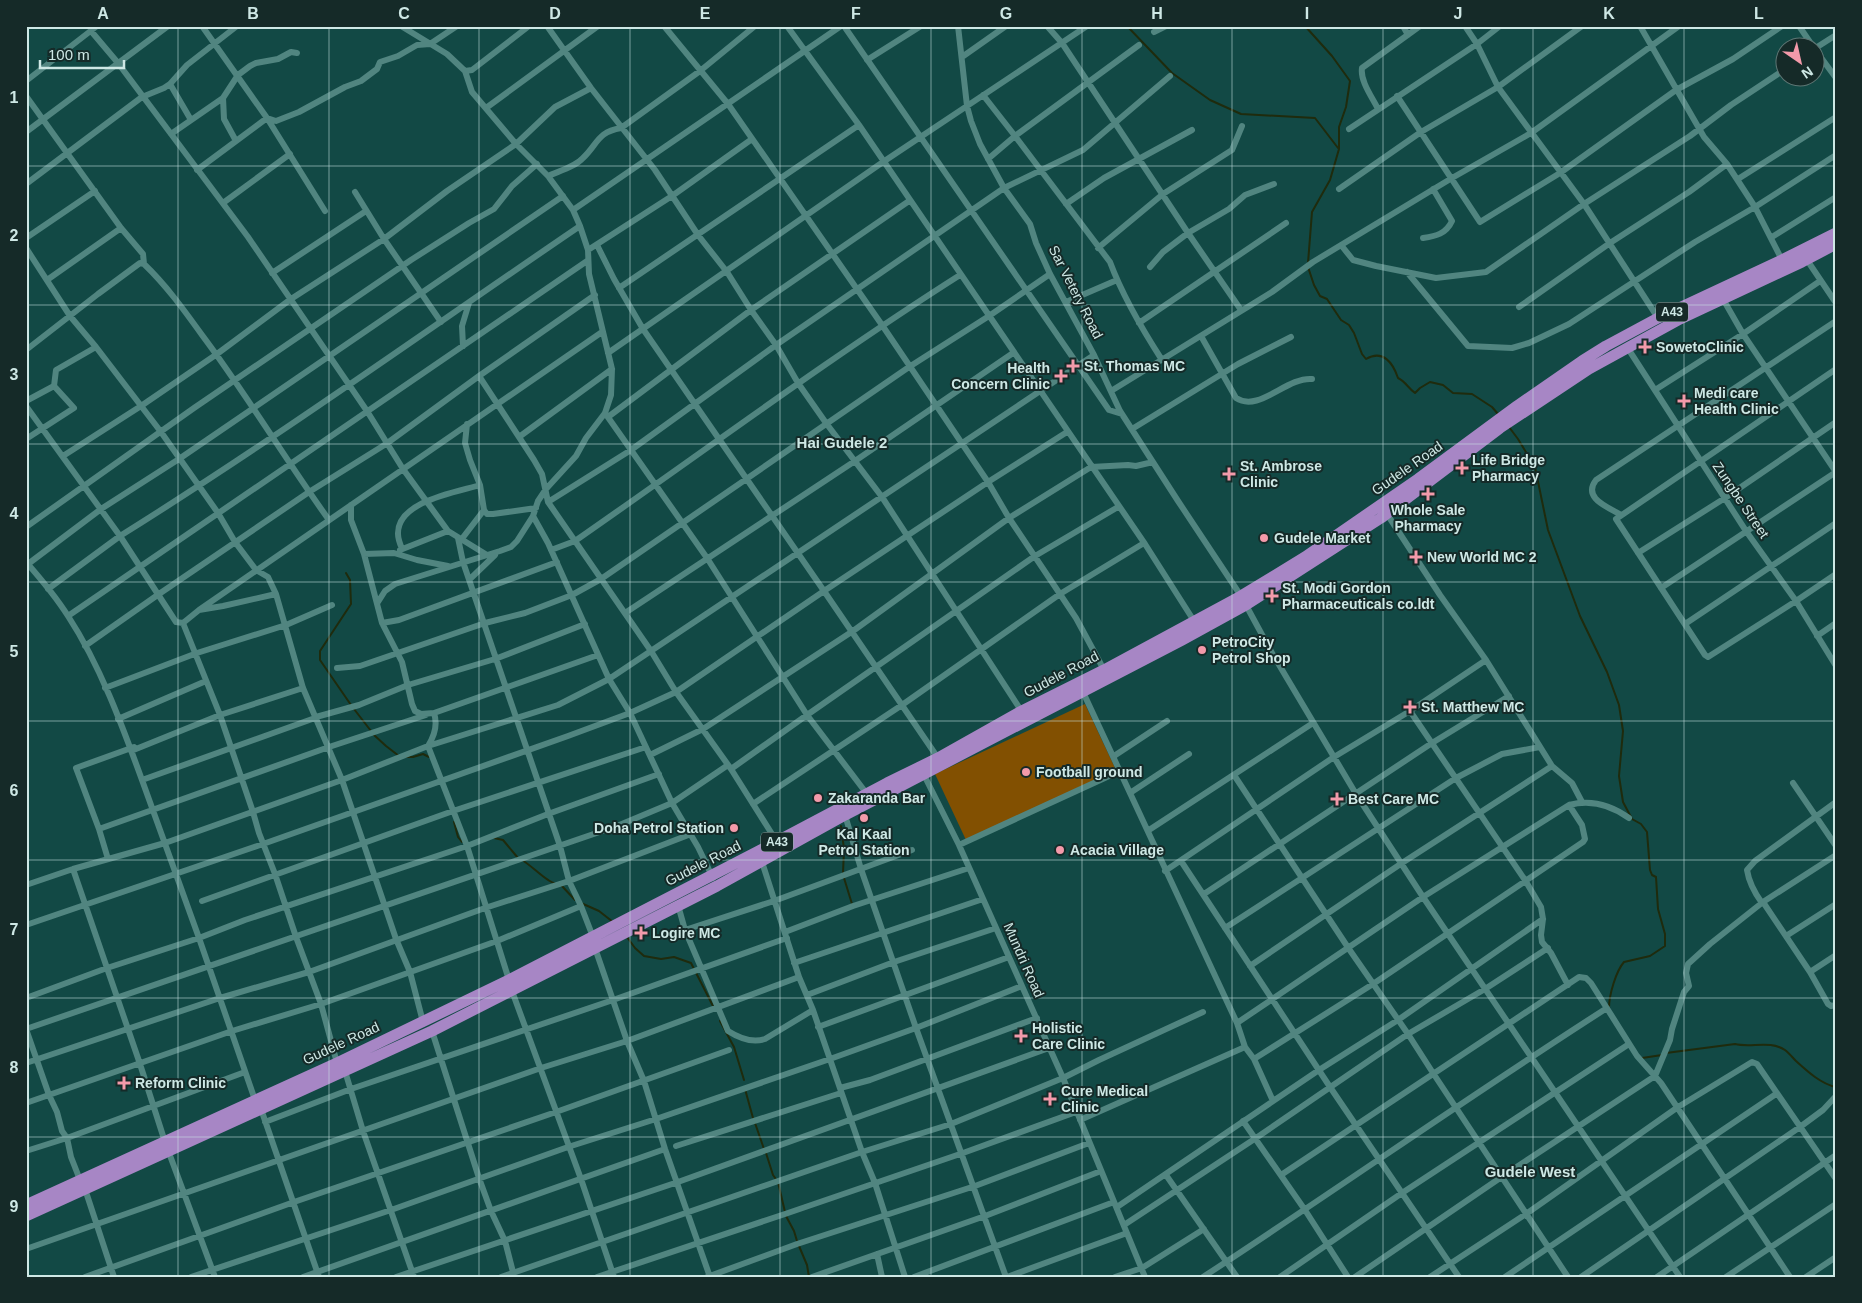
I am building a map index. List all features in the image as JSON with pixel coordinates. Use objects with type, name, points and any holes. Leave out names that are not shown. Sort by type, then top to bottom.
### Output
[{"type":"highway","name":"A43","points":[[1498,425],[1582,361],[1658,318],[1836,233]]},
{"type":"highway","name":"A43","points":[[1519,410],[1589,368],[1680,319],[1836,244]]},
{"type":"highway","name":"Gudele Road","points":[[594,942],[678,905],[777,842],[867,794],[922,771],[1083,692],[1244,600],[1387,514],[1433,480],[1498,425]]},
{"type":"highway","name":"Gudele Road","points":[[26,1205],[82,1185],[341,1067],[432,1031],[594,942],[714,881],[762,862],[922,771],[938,758],[1022,712],[1194,621],[1244,600],[1498,425]]},
{"type":"highway","name":"Gudele Road","points":[[341,1067],[423,1022],[511,986]]},
{"type":"highway","name":"Gudele Road","points":[[26,1216],[82,1185]]},
{"type":"street","points":[[26,81],[98,26]]},
{"type":"street","points":[[26,132],[168,26]]},
{"type":"street","points":[[202,26],[267,118],[325,212]]},
{"type":"street","points":[[26,184],[142,97],[170,84],[187,65],[237,26]]},
{"type":"street","points":[[400,26],[447,54],[465,72],[472,92],[516,144],[548,176],[573,210],[588,250],[589,274],[612,370],[611,395],[607,415],[707,558],[807,715],[867,794]]},
{"type":"street","points":[[267,118],[276,121],[361,81],[377,69],[380,62],[398,56],[417,45],[430,44],[457,26]]},
{"type":"street","points":[[465,72],[472,70],[529,26]]},
{"type":"street","points":[[547,26],[564,52],[646,159],[727,272],[750,310],[776,344],[798,382],[826,423],[882,497],[1022,712]]},
{"type":"street","points":[[486,108],[598,26]]},
{"type":"street","points":[[664,26],[728,104],[882,325],[988,482],[1076,618],[1104,670]]},
{"type":"street","points":[[548,176],[583,158],[602,134],[606,131],[621,128],[700,71],[755,26]]},
{"type":"street","points":[[787,26],[859,125],[960,276],[1144,543],[1194,621]]},
{"type":"street","points":[[573,210],[843,26],[1109,410],[1122,414]]},
{"type":"street","points":[[867,60],[921,26]]},
{"type":"street","name":"Sar Vetery Road","points":[[958,26],[971,121],[988,159],[1004,188],[1030,224],[1050,274],[1094,355],[1122,414],[1244,600],[1312,723],[1423,898],[1532,1056],[1680,1277]]},
{"type":"street","points":[[962,57],[1006,26]]},
{"type":"street","points":[[1048,26],[1062,43],[1241,310]]},
{"type":"street","points":[[608,353],[883,162],[1087,26]]},
{"type":"street","points":[[1154,32],[1166,26]]},
{"type":"street","points":[[1403,26],[1408,35]]},
{"type":"street","points":[[1378,109],[1365,84],[1361,71],[1362,68],[1420,26]]},
{"type":"street","points":[[1465,26],[1477,44],[1498,87],[1584,204],[1658,318]]},
{"type":"street","points":[[1349,129],[1477,44],[1500,26]]},
{"type":"street","points":[[1339,189],[1420,132],[1498,87],[1582,26]]},
{"type":"street","points":[[1640,26],[1650,47],[1704,137],[1738,179],[1755,207],[1772,237],[1782,260]]},
{"type":"street","points":[[1111,391],[1272,292],[1341,245],[1433,189],[1531,133],[1679,26]]},
{"type":"street","points":[[1397,96],[1480,222],[1560,173],[1676,90],[1733,59],[1782,26]]},
{"type":"street","points":[[1799,26],[1807,38]]},
{"type":"street","points":[[91,31],[223,203],[312,328],[367,411],[403,470],[448,531],[487,555]]},
{"type":"street","points":[[1824,42],[1836,35]]},
{"type":"street","points":[[988,159],[1139,45]]},
{"type":"street","points":[[171,134],[223,98],[238,76],[256,63],[278,59],[291,52],[297,53]]},
{"type":"street","points":[[1824,62],[1836,78]]},
{"type":"street","points":[[548,502],[631,450],[776,344],[1004,188],[1083,150],[1116,124],[1170,76]]},
{"type":"street","points":[[1341,245],[1353,260],[1436,278],[1486,272],[1774,77]]},
{"type":"street","points":[[170,84],[191,120]]},
{"type":"street","points":[[62,456],[141,406],[217,354],[291,299],[384,239],[516,144],[555,107],[591,88]]},
{"type":"street","points":[[983,95],[1110,262],[1139,323],[1162,360]]},
{"type":"street","points":[[26,96],[143,254],[144,264],[155,274],[181,306],[236,380],[329,520]]},
{"type":"street","points":[[223,98],[224,119],[236,141]]},
{"type":"street","points":[[1738,179],[1836,117]]},
{"type":"street","points":[[197,170],[267,118]]},
{"type":"street","points":[[619,288],[859,125]]},
{"type":"street","points":[[1098,248],[1163,194],[1232,150],[1242,126]]},
{"type":"street","points":[[1066,204],[1104,178],[1192,130]]},
{"type":"street","points":[[588,250],[672,196],[752,139]]},
{"type":"street","points":[[223,203],[290,154]]},
{"type":"street","points":[[1406,272],[1468,346],[1512,348],[1529,343],[1569,324],[1727,222],[1755,207],[1836,155]]},
{"type":"street","points":[[26,527],[411,260],[494,209],[512,186],[537,164]]},
{"type":"street","points":[[1519,307],[1610,243],[1689,192],[1727,164]]},
{"type":"street","points":[[1150,267],[1164,252],[1188,233],[1229,209],[1244,194],[1274,184]]},
{"type":"street","points":[[1422,238],[1440,234],[1450,226],[1452,221],[1433,189]]},
{"type":"street","points":[[26,238],[95,191]]},
{"type":"street","points":[[355,192],[384,239],[441,322]]},
{"type":"street","points":[[318,1274],[294,1202],[245,1072],[142,780],[133,749],[85,646],[68,616],[27,563],[101,509],[179,459],[563,196]]},
{"type":"street","points":[[1772,237],[1836,196]]},
{"type":"street","points":[[378,602],[385,591],[395,584],[510,547],[517,541],[533,516],[546,489],[576,456],[586,438],[607,415],[671,370],[750,310],[909,201]]},
{"type":"street","points":[[272,273],[366,211]]},
{"type":"street","points":[[1139,323],[1286,223]]},
{"type":"street","points":[[48,589],[120,536],[199,487],[272,436],[349,386],[580,226]]},
{"type":"street","points":[[47,280],[122,228]]},
{"type":"street","points":[[597,245],[643,329],[853,631],[938,758]]},
{"type":"street","points":[[26,248],[70,316],[161,432],[218,513],[235,542],[256,570],[268,577],[276,594],[286,625],[303,688],[342,780],[396,939],[410,972],[423,1022]]},
{"type":"street","points":[[68,616],[587,260]]},
{"type":"street","points":[[1806,260],[1836,303]]},
{"type":"street","points":[[26,350],[140,263],[144,264]]},
{"type":"street","points":[[337,668],[360,666],[485,623],[525,613],[572,595],[601,579],[826,423],[1050,274]]},
{"type":"street","points":[[551,550],[575,541],[720,440],[798,382],[882,325],[960,276]]},
{"type":"street","points":[[1066,302],[1117,280]]},
{"type":"street","points":[[1655,390],[1820,281]]},
{"type":"street","points":[[85,646],[309,492],[386,444],[595,295]]},
{"type":"street","points":[[1661,588],[1836,472],[1742,334],[1723,299]]},
{"type":"street","points":[[463,346],[462,326],[469,302]]},
{"type":"street","points":[[1621,515],[1594,498],[1592,486],[1604,473],[1836,321]]},
{"type":"street","points":[[183,624],[199,610],[256,570],[602,332]]},
{"type":"street","points":[[1201,336],[1236,398],[1243,402],[1259,400],[1303,379],[1312,380]]},
{"type":"street","points":[[1132,429],[1238,364],[1291,337]]},
{"type":"street","points":[[26,439],[74,408],[54,386],[56,370],[96,347]]},
{"type":"street","name":"Zungbe Street","points":[[1627,347],[1746,531],[1796,601],[1836,666]]},
{"type":"street","points":[[625,614],[1014,353]]},
{"type":"street","points":[[26,885],[73,869],[165,843],[342,780],[428,746],[558,705],[609,679],[1094,355]]},
{"type":"street","points":[[1836,369],[1621,515],[1616,521],[1708,657],[1836,574]]},
{"type":"street","points":[[519,436],[612,370]]},
{"type":"street","points":[[479,376],[542,474],[548,502],[651,651],[676,692],[729,767],[777,842]]},
{"type":"street","points":[[26,401],[54,386]]},
{"type":"street","points":[[26,406],[120,536],[176,622],[183,624],[197,653],[206,682],[220,715],[259,833],[287,906],[341,1067],[351,1089],[363,1132],[413,1274]]},
{"type":"street","points":[[1638,553],[1725,498],[1836,422]]},
{"type":"street","points":[[467,424],[465,443],[480,485],[484,510],[487,514],[536,508]]},
{"type":"street","points":[[26,925],[264,844],[527,751],[630,713],[676,692],[824,591],[1067,432]]},
{"type":"street","points":[[650,755],[703,729],[853,631],[1010,518],[1091,467],[1136,466],[1153,462]]},
{"type":"street","points":[[402,549],[398,534],[399,525],[404,516],[426,500],[480,485]]},
{"type":"street","points":[[351,505],[351,520],[364,554],[382,623],[398,653],[412,704],[415,711],[421,714],[431,714],[436,719],[434,737],[428,746]]},
{"type":"street","points":[[114,1277],[71,1157],[67,1138],[62,1131],[57,1112],[49,1095],[26,1029],[476,876],[617,826],[672,803],[807,715],[1035,556],[1118,507]]},
{"type":"street","points":[[484,510],[460,539],[464,562],[537,783],[560,846],[568,881],[581,906],[627,1041],[644,1081],[709,1277],[797,1244],[975,1186],[1090,1142]]},
{"type":"street","points":[[1387,514],[1440,596],[1486,660],[1552,766],[1572,783],[1582,802]]},
{"type":"street","points":[[533,516],[557,562],[609,679],[630,713],[672,803],[691,834],[714,881]]},
{"type":"street","points":[[1685,624],[1836,523]]},
{"type":"street","points":[[394,553],[448,531]]},
{"type":"street","points":[[753,804],[902,705],[1060,594],[1144,543]]},
{"type":"street","points":[[470,579],[489,559],[500,551]]},
{"type":"street","points":[[364,554],[394,553],[417,560],[451,566]]},
{"type":"street","points":[[382,623],[399,620],[557,562]]},
{"type":"street","points":[[199,610],[276,594]]},
{"type":"street","points":[[105,688],[197,653],[286,625],[332,604]]},
{"type":"street","points":[[1817,636],[1836,623]]},
{"type":"street","points":[[142,780],[316,717],[359,705],[408,685],[495,658],[585,624]]},
{"type":"street","points":[[99,829],[329,747],[431,714],[598,655]]},
{"type":"street","points":[[1165,871],[1334,757],[1410,711],[1486,660]]},
{"type":"street","points":[[118,719],[206,682]]},
{"type":"street","points":[[108,859],[76,768],[133,749],[220,715],[303,688]]},
{"type":"street","points":[[1083,692],[1149,830],[1165,871],[1237,1023],[1245,1048],[1254,1059],[1273,1101]]},
{"type":"street","points":[[1204,894],[1432,743],[1509,696]]},
{"type":"street","points":[[1410,711],[1525,880],[1541,907],[1543,919],[1541,938],[1568,985]]},
{"type":"street","points":[[1114,756],[1167,721]]},
{"type":"street","points":[[1149,830],[1312,723]]},
{"type":"street","points":[[428,746],[466,846],[511,986],[581,1179],[590,1211],[613,1274]]},
{"type":"street","points":[[202,900],[453,811],[646,747]]},
{"type":"street","points":[[1225,928],[1456,778],[1502,754],[1540,747]]},
{"type":"street","points":[[1130,793],[1189,754]]},
{"type":"street","points":[[1250,966],[1479,812],[1552,766]]},
{"type":"street","points":[[959,845],[1120,770]]},
{"type":"street","name":"Mundri Road","points":[[922,771],[959,845],[1037,1018],[1145,1277]]},
{"type":"street","points":[[26,998],[375,875],[466,846],[659,774]]},
{"type":"street","points":[[1234,775],[1304,878],[1348,948],[1503,1176],[1568,1277]]},
{"type":"street","points":[[1793,783],[1836,846]]},
{"type":"street","points":[[1237,1023],[1423,898],[1569,805],[1590,802],[1614,808],[1629,818]]},
{"type":"street","points":[[1836,802],[1754,861],[1747,870],[1748,879],[1754,892],[1810,972],[1828,1004],[1831,1006],[1836,1005]]},
{"type":"street","points":[[1254,1059],[1373,984],[1585,839],[1582,825],[1569,805]]},
{"type":"street","points":[[844,816],[916,1028],[1007,1277],[1127,1233]]},
{"type":"street","points":[[26,1063],[220,998],[309,972],[396,939],[568,881],[691,834]]},
{"type":"street","points":[[685,930],[774,901],[912,850]]},
{"type":"street","points":[[1355,1277],[1503,1176],[1655,1076],[1666,1054],[1672,1029],[1684,992],[1688,986],[1686,973],[1688,964],[1762,902],[1836,855]]},
{"type":"street","points":[[1181,861],[1356,1126],[1459,1277]]},
{"type":"street","points":[[762,862],[794,963],[813,1010],[862,1152],[875,1183],[905,1277]]},
{"type":"street","points":[[265,1122],[351,1089],[703,969],[873,900],[969,868]]},
{"type":"street","points":[[73,869],[167,1147],[215,1277]]},
{"type":"street","points":[[794,963],[983,899]]},
{"type":"street","points":[[1786,936],[1836,904]]},
{"type":"street","points":[[678,905],[685,930],[728,1031],[736,1036],[758,1041],[765,1039],[813,1010]]},
{"type":"street","points":[[26,1103],[232,1031],[321,1004],[497,942],[581,906]]},
{"type":"street","points":[[914,1277],[1115,1204],[1166,1175],[1319,1070],[1398,1020],[1543,919]]},
{"type":"street","points":[[807,994],[894,962],[996,928]]},
{"type":"street","points":[[1124,1225],[1408,1034],[1485,989],[1548,948]]},
{"type":"street","points":[[1810,972],[1836,955]]},
{"type":"street","points":[[818,1027],[1009,957]]},
{"type":"street","points":[[26,1249],[541,1068],[627,1041],[799,977]]},
{"type":"street","points":[[1281,1176],[1579,977],[1586,978],[1629,1044],[1678,1107],[1701,1145],[1790,1277]]},
{"type":"street","points":[[191,1277],[391,1210],[568,1147],[916,1028],[1022,986]]},
{"type":"street","points":[[1203,1277],[1532,1056],[1607,1008]]},
{"type":"street","points":[[501,1277],[514,1275],[688,1212],[862,1152],[951,1124],[1063,1078],[1203,1012]]},
{"type":"street","points":[[676,1146],[841,1091],[1037,1018]]},
{"type":"street","points":[[432,1031],[479,1178],[491,1211],[505,1240],[514,1275]]},
{"type":"street","points":[[1280,1277],[1402,1193],[1629,1044]]},
{"type":"street","points":[[396,1277],[413,1274],[505,1240],[678,1182],[939,1090],[1049,1048]]},
{"type":"street","points":[[1080,1120],[1245,1048]]},
{"type":"street","points":[[85,1277],[729,1050]]},
{"type":"street","points":[[1430,1277],[1526,1214],[1678,1107],[1752,1062],[1756,1064],[1836,1179]]},
{"type":"street","points":[[26,1151],[67,1138],[245,1072]]},
{"type":"street","points":[[1505,1277],[1776,1094]]},
{"type":"street","points":[[1580,1277],[1725,1180],[1800,1127],[1823,1110],[1836,1096]]},
{"type":"street","points":[[597,1277],[613,1274],[1076,1112]]},
{"type":"street","points":[[1243,1122],[1305,1210],[1348,1277]]},
{"type":"street","points":[[303,1277],[318,1274],[402,1241],[666,1149]]},
{"type":"street","points":[[1657,1277],[1836,1155]]},
{"type":"street","points":[[812,1277],[985,1216],[1101,1171]]},
{"type":"street","points":[[1166,1175],[1238,1277]]},
{"type":"street","points":[[1726,1277],[1836,1204]]},
{"type":"street","points":[[1115,1277],[1142,1268],[1204,1229]]},
{"type":"street","points":[[877,1254],[882,1277]]},
{"type":"street","points":[[1806,1277],[1836,1258]]},
{"type":"shaded area","name":"Football ground","points":[[1085,704],[1116,770],[966,840],[935,774]]},
{"type":"waterway","points":[[1127,26],[1172,73],[1210,100],[1241,114],[1315,118],[1338,148]]},
{"type":"waterway","points":[[1305,26],[1332,56],[1350,81],[1346,107],[1339,127],[1339,149],[1330,180],[1312,212],[1308,263]]},
{"type":"waterway","points":[[1308,267],[1320,296],[1327,299],[1341,320],[1349,325],[1366,359],[1372,356],[1386,359],[1393,367],[1398,378],[1415,393],[1430,382],[1443,385],[1453,393],[1472,394],[1492,407],[1498,414]]},
{"type":"waterway","points":[[1509,427],[1535,467],[1548,530],[1580,616],[1607,672],[1619,705],[1623,731],[1619,776],[1623,802],[1632,819],[1641,824],[1647,832],[1650,870],[1652,875],[1656,877],[1658,909],[1665,934],[1665,946],[1650,956],[1624,962],[1618,971],[1610,997],[1609,1008]]},
{"type":"waterway","points":[[346,573],[350,580],[351,604],[320,651],[320,660],[351,705]]},
{"type":"waterway","points":[[354,709],[371,731]]},
{"type":"waterway","points":[[374,735],[399,756]]},
{"type":"waterway","points":[[406,757],[423,754],[429,757]]},
{"type":"waterway","points":[[454,822],[458,837],[462,842]]},
{"type":"waterway","points":[[841,826],[844,849],[843,873]]},
{"type":"waterway","points":[[494,838],[503,840],[518,858]]},
{"type":"waterway","points":[[522,860],[547,880],[554,883]]},
{"type":"waterway","points":[[844,878],[852,904]]},
{"type":"waterway","points":[[561,885],[575,900]]},
{"type":"waterway","points":[[581,903],[599,911],[613,922]]},
{"type":"waterway","points":[[627,937],[644,956],[661,959],[674,957],[691,963],[714,1008]]},
{"type":"waterway","points":[[720,1021],[734,1047],[744,1080]]},
{"type":"waterway","points":[[1666,1053],[1735,1044],[1773,1045],[1785,1050],[1820,1080],[1836,1087]]},
{"type":"waterway","points":[[1642,1058],[1662,1055]]},
{"type":"waterway","points":[[745,1089],[753,1118]]},
{"type":"waterway","points":[[755,1123],[764,1149]]},
{"type":"waterway","points":[[766,1153],[773,1175],[778,1182],[785,1212]]},
{"type":"waterway","points":[[786,1216],[797,1241]]},
{"type":"waterway","points":[[799,1246],[807,1265],[809,1277]]},
{"type":"place","name":"SowetoClinic","points":[[1645,347]]},
{"type":"place","name":"St. Thomas MC","points":[[1073,366]]},
{"type":"place","name":"Health Concern Clinic","points":[[1061,376]]},
{"type":"place","name":"Medi care Health Clinic","points":[[1684,401]]},
{"type":"place","name":"Life Bridge Pharmacy","points":[[1462,468]]},
{"type":"place","name":"St. Ambrose Clinic","points":[[1229,474]]},
{"type":"place","name":"Whole Sale Pharmacy","points":[[1428,494]]},
{"type":"place","name":"Gudele Market","points":[[1264,538]]},
{"type":"place","name":"New World MC 2","points":[[1416,557]]},
{"type":"place","name":"St. Modi Gordon Pharmaceuticals co.ldt","points":[[1272,596]]},
{"type":"place","name":"PetroCity Petrol Shop","points":[[1202,650]]},
{"type":"place","name":"St. Matthew MC","points":[[1410,707]]},
{"type":"place","name":"Football ground","points":[[1026,772]]},
{"type":"place","name":"Zakaranda Bar","points":[[818,798]]},
{"type":"place","name":"Best Care MC","points":[[1337,799]]},
{"type":"place","name":"Kal Kaal Petrol Station","points":[[864,818]]},
{"type":"place","name":"Doha Petrol Station","points":[[734,828]]},
{"type":"place","name":"Acacia Village","points":[[1060,850]]},
{"type":"place","name":"Logire MC","points":[[641,933]]},
{"type":"place","name":"Holistic Care Clinic","points":[[1021,1036]]},
{"type":"place","name":"Reform Clinic","points":[[124,1083]]},
{"type":"place","name":"Cure Medical Clinic","points":[[1050,1099]]},
{"type":"district","name":"Hai Gudele 2","points":[[842,443]]},
{"type":"district","name":"Gudele West","points":[[1530,1172]]}]
